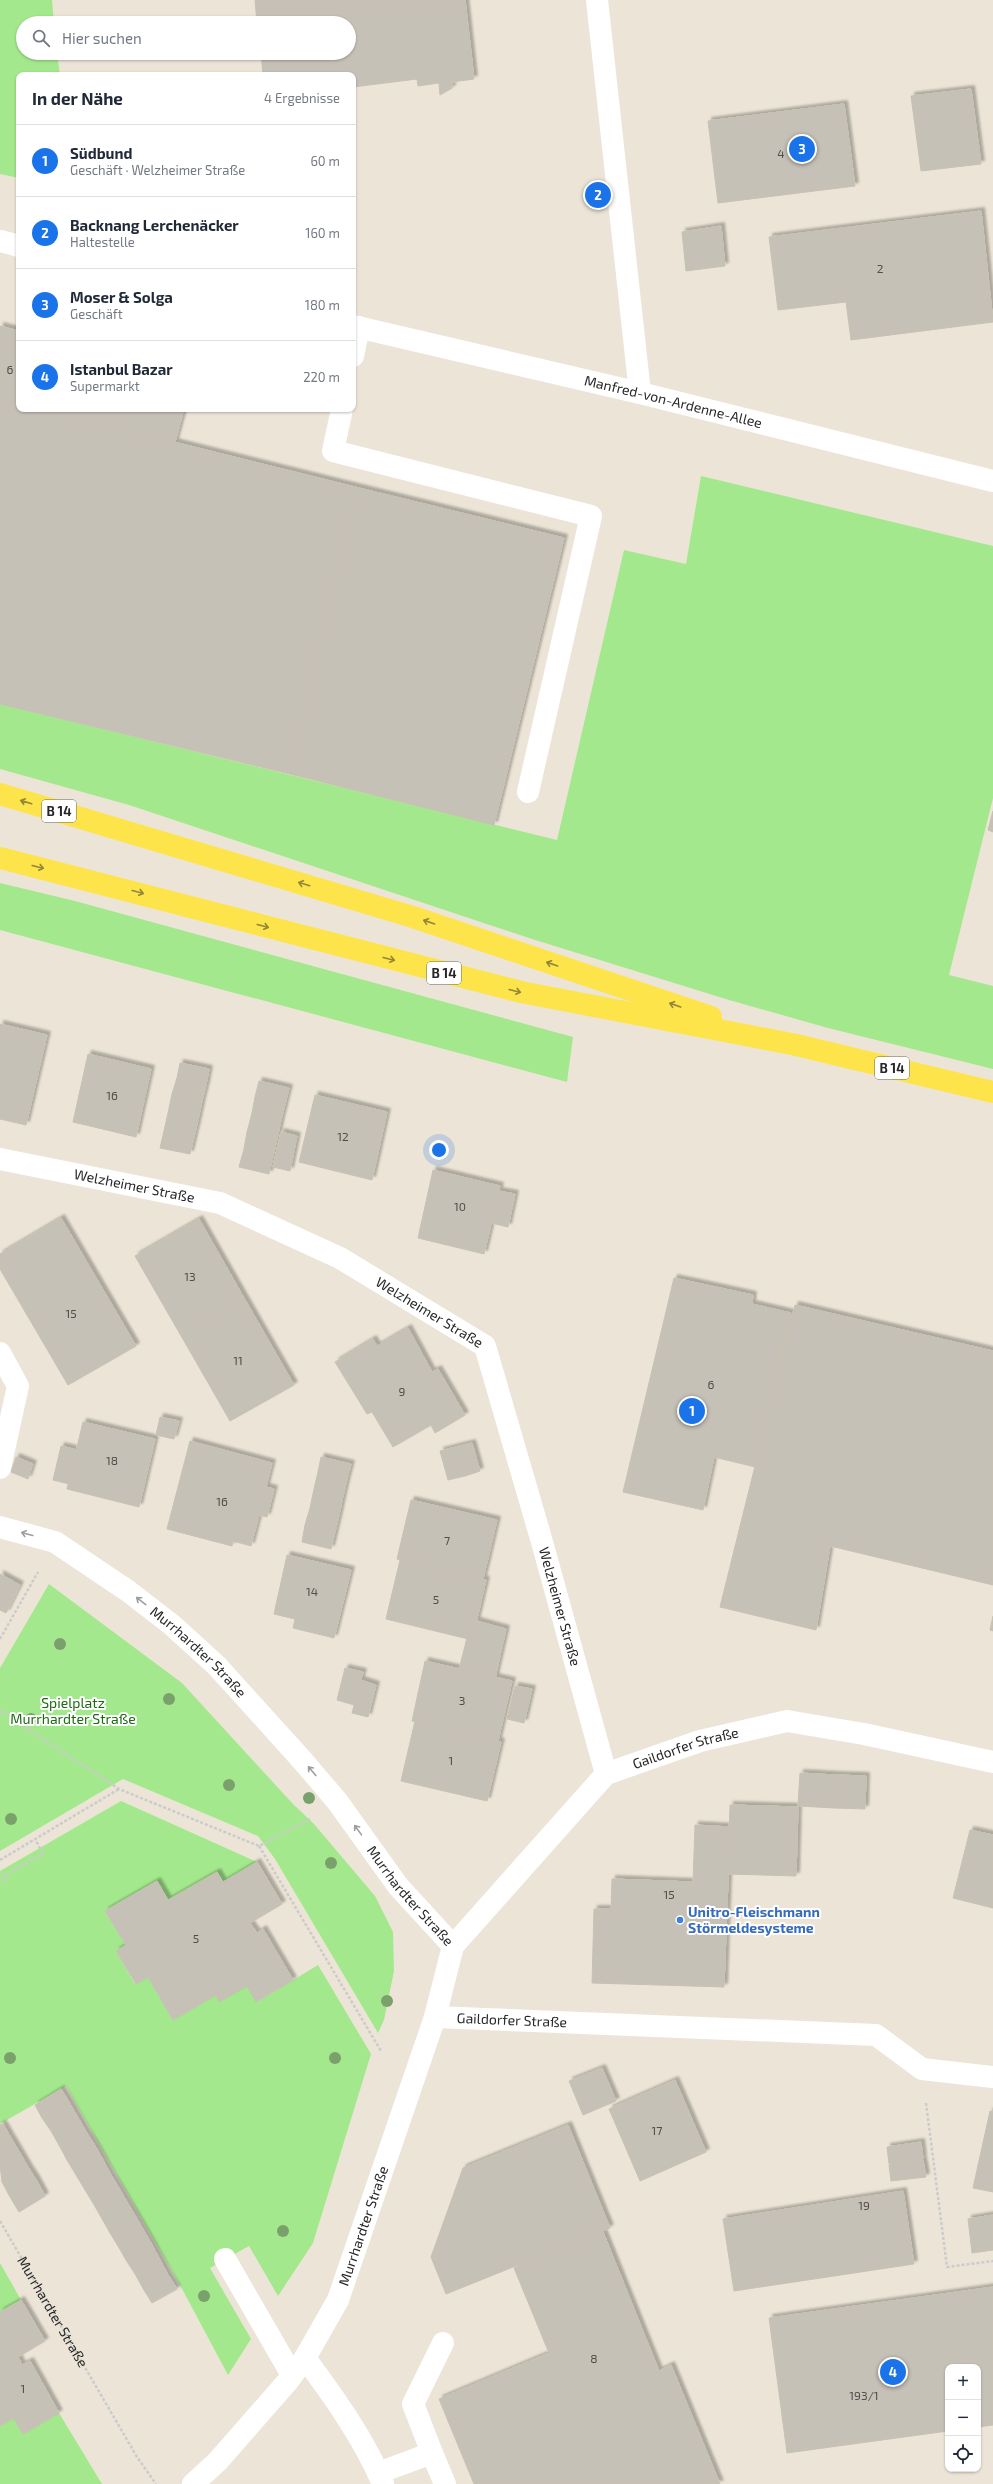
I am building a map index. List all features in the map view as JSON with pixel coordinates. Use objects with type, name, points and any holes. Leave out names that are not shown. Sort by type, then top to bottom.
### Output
[{"type":"main road","name":"B 14","points":[[0,794],[413,917],[792,1044]]},
{"type":"main road","name":"B 14","points":[[0,858],[522,992],[792,1044],[993,1092]]},
{"type":"street","points":[[597,0],[640,393]]},
{"type":"street","points":[[0,241],[16,245]]},
{"type":"street","name":"Manfred-von-Ardenne-Allee","points":[[356,327],[640,393],[993,481]]},
{"type":"street","points":[[341,412],[333,451],[591,516],[528,792]]},
{"type":"street","name":"Welzheimer Straße","points":[[0,1159],[220,1203],[340,1258],[485,1346],[542,1542],[606,1774]]},
{"type":"street","points":[[0,1353],[18,1386],[0,1468]]},
{"type":"street","name":"Murrhardter Straße","points":[[0,1527],[55,1542],[128,1591],[172,1625],[217,1666],[337,1801],[398,1886],[454,1946],[435,2017],[338,2300],[305,2358],[292,2375],[218,2461],[193,2484]]},
{"type":"street","name":"Gaildorfer Straße","points":[[454,1946],[606,1774],[700,1741],[787,1721],[864,1734],[993,1762]]},
{"type":"street","name":"Gaildorfer Straße","points":[[435,2017],[513,2029],[876,2035],[922,2069]]},
{"type":"street","points":[[922,2069],[993,2077]]},
{"type":"street","points":[[225,2259],[292,2375]]},
{"type":"street","points":[[443,2343],[413,2404],[445,2484]]},
{"type":"street","points":[[305,2358],[331,2394],[381,2478],[432,2453]]},
{"type":"path","points":[[0,1639],[55,1542]]},
{"type":"path","points":[[0,1711],[119,1789],[259,1846],[381,2051]]},
{"type":"path","points":[[0,1860],[119,1789]]},
{"type":"path","points":[[259,1846],[312,1818]]},
{"type":"path","points":[[6,1883],[2,1877],[43,1854],[35,1839]]},
{"type":"path","points":[[922,2069],[947,2267],[993,2261]]},
{"type":"path","name":"Murrhardter Straße","points":[[0,2221],[137,2457],[156,2484]]},
{"type":"green space","points":[[0,0],[52,0],[53,16],[16,16],[16,60],[58,60],[60,72],[16,72],[16,177],[0,174]]},
{"type":"green space","points":[[701,476],[993,546],[993,798],[949,975],[993,986],[993,1069],[828,1028],[729,1000],[532,939],[129,805],[0,769],[0,704],[557,840],[624,550],[686,564]]},
{"type":"green space","points":[[0,883],[75,901],[573,1037],[567,1082],[0,930]]},
{"type":"green space","name":"Spielplatz Murrhardter Straße","points":[[49,1584],[182,1683],[293,1804],[314,1824],[375,1896],[393,1932],[394,1971],[384,2020],[378,2033],[275,1859],[258,1836],[123,1779],[0,1851],[0,1668]]},
{"type":"green space","points":[[121,1801],[257,1862],[223,1882],[217,1872],[168,1900],[157,1881],[105,1911],[126,1945],[116,1951],[135,1984],[148,1977],[173,2020],[216,1995],[219,2001],[247,1986],[257,2002],[318,1965],[371,2054],[313,2243],[278,2296],[249,2246],[210,2268],[251,2339],[228,2375],[180,2285],[66,2086],[0,2124],[0,1871]]},
{"type":"green space","points":[[0,2263],[21,2300],[0,2312]]},
{"type":"green space","points":[[59,2413],[102,2484],[0,2484],[0,2426],[13,2418],[23,2434]]},
{"type":"building","points":[[255,0],[465,0],[474,79],[452,82],[452,88],[440,95],[439,83],[418,86],[417,79],[356,87],[356,72],[263,72],[262,60],[356,60],[356,16],[256,16]]},
{"type":"building","points":[[971,89],[981,164],[921,171],[911,96]]},
{"type":"building","points":[[844,104],[855,186],[718,203],[708,121]]},
{"type":"building","points":[[981,211],[993,322],[851,340],[846,302],[778,310],[769,237]]},
{"type":"building","points":[[721,226],[725,266],[686,271],[682,232]]},
{"type":"building","points":[[0,326],[16,330],[16,340],[0,336]]},
{"type":"building","points":[[0,336],[16,340],[16,403],[0,399]]},
{"type":"building","points":[[0,399],[16,403],[16,412],[53,412],[359,488],[290,774],[0,704]]},
{"type":"building","points":[[53,412],[183,412],[175,442]]},
{"type":"building","points":[[359,488],[564,538],[494,825],[290,774]]},
{"type":"building","points":[[993,811],[993,832],[988,830]]},
{"type":"building","points":[[0,1024],[47,1035],[26,1125],[0,1119]]},
{"type":"building","points":[[88,1054],[151,1069],[136,1137],[73,1122]]},
{"type":"building","points":[[180,1063],[209,1069],[206,1085],[177,1078]]},
{"type":"building","points":[[177,1078],[206,1085],[202,1101],[172,1094]]},
{"type":"building","points":[[259,1081],[289,1088],[285,1104],[255,1097]]},
{"type":"building","points":[[172,1094],[202,1101],[198,1120],[168,1113]]},
{"type":"building","points":[[315,1095],[387,1112],[372,1180],[299,1162]]},
{"type":"building","points":[[255,1097],[285,1104],[281,1120],[252,1113]]},
{"type":"building","points":[[168,1113],[198,1120],[194,1137],[164,1131]]},
{"type":"building","points":[[252,1113],[281,1120],[277,1139],[247,1132]]},
{"type":"building","points":[[164,1131],[194,1137],[190,1154],[160,1148]]},
{"type":"building","points":[[247,1132],[277,1139],[273,1156],[244,1149]]},
{"type":"building","points":[[281,1132],[297,1136],[290,1171],[273,1167]]},
{"type":"building","points":[[244,1149],[273,1156],[269,1174],[239,1167]]},
{"type":"building","points":[[433,1170],[500,1186],[484,1254],[418,1238]]},
{"type":"building","points":[[498,1191],[515,1194],[508,1227],[491,1223]]},
{"type":"building","points":[[61,1218],[136,1346],[68,1385],[0,1269],[0,1254]]},
{"type":"building","points":[[199,1219],[244,1298],[180,1334],[135,1256]]},
{"type":"building","points":[[674,1278],[753,1295],[752,1304],[791,1313],[755,1467],[714,1457],[703,1510],[623,1492]]},
{"type":"building","points":[[244,1298],[294,1385],[230,1421],[180,1334]]},
{"type":"building","points":[[795,1305],[993,1351],[993,1585],[830,1546],[816,1630],[720,1607]]},
{"type":"building","points":[[408,1328],[432,1372],[438,1369],[465,1415],[435,1433],[431,1425],[393,1447],[372,1412],[367,1414],[335,1362],[373,1339],[377,1346]]},
{"type":"building","points":[[160,1417],[179,1421],[174,1439],[156,1435]]},
{"type":"building","points":[[83,1422],[155,1439],[139,1507],[67,1489]]},
{"type":"building","points":[[190,1441],[272,1463],[266,1487],[274,1489],[267,1517],[259,1515],[251,1546],[233,1541],[232,1546],[167,1529]]},
{"type":"building","points":[[472,1443],[480,1471],[465,1476],[456,1447]]},
{"type":"building","points":[[61,1446],[77,1450],[69,1484],[53,1480]]},
{"type":"building","points":[[456,1447],[465,1476],[448,1480],[440,1451]]},
{"type":"building","points":[[16,1457],[33,1464],[28,1479],[11,1472]]},
{"type":"building","points":[[321,1457],[351,1464],[347,1479],[318,1472]]},
{"type":"building","points":[[318,1472],[347,1479],[343,1496],[314,1489]]},
{"type":"building","points":[[314,1489],[343,1496],[339,1515],[310,1508]]},
{"type":"building","points":[[411,1500],[497,1520],[483,1579],[397,1559]]},
{"type":"building","points":[[310,1508],[339,1515],[335,1532],[305,1525]]},
{"type":"building","points":[[305,1525],[335,1532],[331,1549],[302,1542]]},
{"type":"building","points":[[287,1555],[351,1570],[334,1638],[293,1628],[295,1619],[274,1614]]},
{"type":"building","points":[[400,1560],[486,1580],[472,1640],[386,1619]]},
{"type":"building","points":[[0,1574],[20,1585],[6,1613],[0,1610]]},
{"type":"building","points":[[993,1616],[993,1631],[990,1630]]},
{"type":"building","points":[[477,1621],[506,1629],[495,1678],[459,1669],[467,1638],[472,1640]]},
{"type":"building","points":[[425,1661],[512,1681],[498,1741],[412,1721]]},
{"type":"building","points":[[345,1668],[363,1672],[354,1705],[337,1700]]},
{"type":"building","points":[[361,1680],[376,1685],[368,1717],[352,1713]]},
{"type":"building","points":[[515,1686],[532,1689],[524,1723],[507,1719]]},
{"type":"building","points":[[415,1721],[501,1742],[487,1801],[401,1781]]},
{"type":"building","points":[[800,1773],[835,1775],[834,1808],[798,1806]]},
{"type":"building","points":[[835,1775],[866,1776],[865,1809],[834,1808]]},
{"type":"building","points":[[730,1805],[798,1807],[796,1876],[728,1874]]},
{"type":"building","points":[[695,1825],[730,1827],[724,1987],[592,1983],[594,1909],[611,1909],[612,1879],[693,1882]]},
{"type":"building","points":[[970,1830],[993,1835],[993,1908],[953,1898]]},
{"type":"building","points":[[257,1862],[282,1904],[250,1923],[257,1933],[263,1929],[293,1980],[256,2002],[247,1986],[219,2002],[216,1995],[173,2020],[148,1977],[136,1984],[116,1951],[126,1945],[105,1911],[157,1881],[168,1900],[217,1872],[223,1882]]},
{"type":"building","points":[[602,2068],[616,2101],[583,2115],[569,2081]]},
{"type":"building","points":[[675,2080],[706,2152],[640,2181],[609,2109]]},
{"type":"building","points":[[61,2089],[69,2102],[42,2118],[35,2105]]},
{"type":"building","points":[[69,2102],[77,2116],[51,2131],[42,2118]]},
{"type":"building","points":[[990,2111],[993,2112],[993,2192],[973,2188]]},
{"type":"building","points":[[77,2116],[85,2130],[59,2145],[51,2131]]},
{"type":"building","points":[[3,2124],[11,2138],[0,2145],[0,2125]]},
{"type":"building","points":[[568,2125],[610,2228],[446,2294],[431,2257],[463,2168]]},
{"type":"building","points":[[85,2130],[94,2144],[67,2160],[59,2145]]},
{"type":"building","points":[[11,2138],[20,2153],[0,2165],[0,2145]]},
{"type":"building","points":[[921,2142],[923,2159],[889,2164],[887,2147]]},
{"type":"building","points":[[94,2144],[103,2160],[76,2175],[67,2160]]},
{"type":"building","points":[[20,2153],[28,2167],[2,2182],[0,2165]]},
{"type":"building","points":[[103,2160],[111,2175],[85,2190],[76,2175]]},
{"type":"building","points":[[923,2160],[926,2177],[891,2181],[889,2165]]},
{"type":"building","points":[[28,2167],[37,2181],[10,2197],[2,2182]]},
{"type":"building","points":[[111,2175],[119,2188],[93,2203],[85,2190]]},
{"type":"building","points":[[37,2181],[45,2196],[19,2212],[10,2197]]},
{"type":"building","points":[[119,2188],[127,2202],[101,2217],[93,2203]]},
{"type":"building","points":[[903,2191],[914,2264],[734,2291],[723,2219]]},
{"type":"building","points":[[127,2202],[136,2217],[110,2233],[101,2217]]},
{"type":"building","points":[[993,2215],[993,2250],[972,2253],[968,2219]]},
{"type":"building","points":[[136,2217],[144,2231],[118,2246],[110,2233]]},
{"type":"building","points":[[144,2231],[152,2245],[126,2260],[118,2246]]},
{"type":"building","points":[[603,2232],[659,2371],[671,2365],[720,2484],[474,2484],[439,2399],[549,2353],[514,2268]]},
{"type":"building","points":[[152,2245],[160,2260],[135,2274],[126,2260]]},
{"type":"building","points":[[160,2260],[168,2275],[144,2290],[135,2274]]},
{"type":"building","points":[[168,2275],[177,2289],[152,2303],[144,2290]]},
{"type":"building","points":[[993,2287],[993,2425],[981,2427],[981,2364],[945,2364],[945,2431],[787,2453],[769,2318]]},
{"type":"building","points":[[21,2300],[45,2341],[18,2357],[22,2365],[30,2361],[59,2413],[23,2434],[13,2418],[0,2426],[0,2312]]},
{"type":"place","name":"Moser & Solga","points":[[802,149]]},
{"type":"place","name":"Backnang Lerchenäcker","points":[[598,195]]},
{"type":"place","name":"Südbund","points":[[692,1411]]},
{"type":"place","name":"Unitro-Fleischmann Störmeldesysteme","points":[[680,1920]]},
{"type":"place","name":"Istanbul Bazar","points":[[893,2372]]}]
